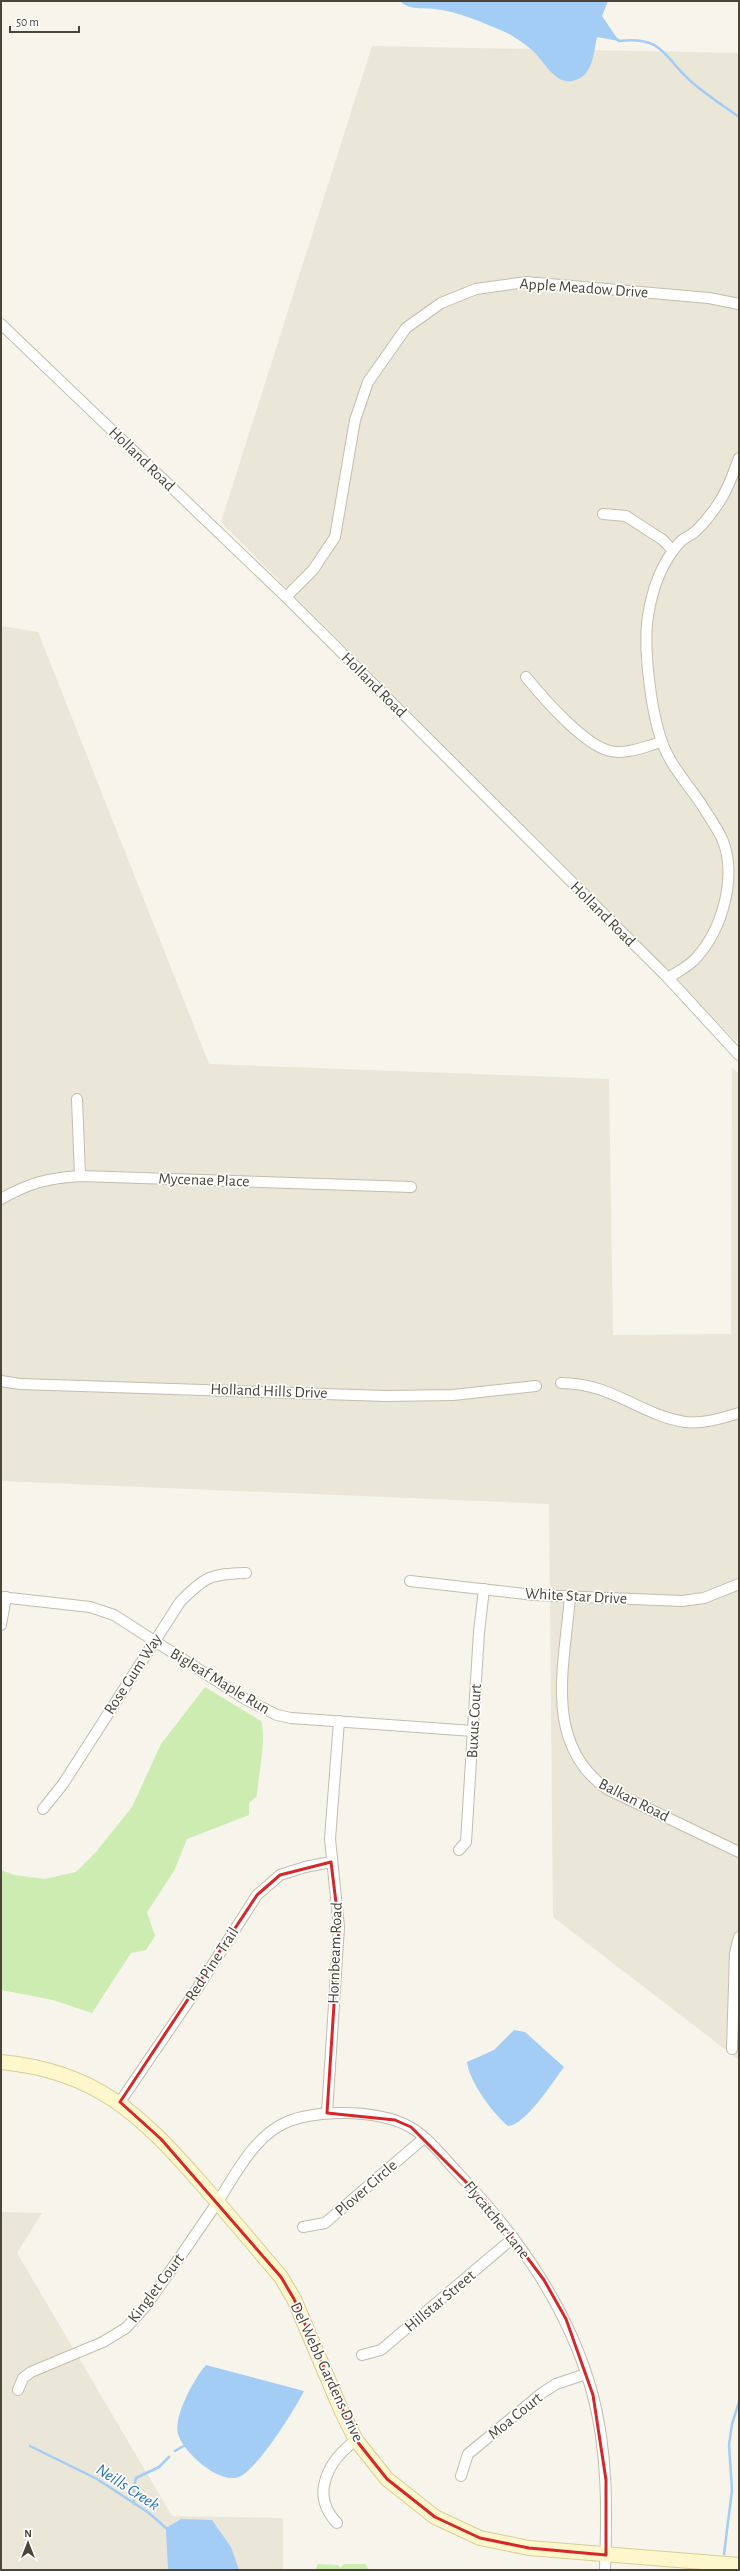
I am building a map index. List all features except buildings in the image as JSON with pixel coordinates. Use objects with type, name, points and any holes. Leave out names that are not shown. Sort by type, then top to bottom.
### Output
[{"type":"street","name":"Apple Meadow Drive","points":[[286,597],[313,570],[335,537],[356,420],[368,382],[406,328],[441,303],[476,289],[526,282],[709,298],[739,304]]},
{"type":"street","name":"Holland Road","points":[[1,324],[286,597],[668,978],[739,1055]]},
{"type":"street","points":[[668,978],[696,959],[712,938],[721,913],[728,874],[723,842],[704,808],[678,774],[662,742],[654,709],[648,661],[648,617],[659,576],[673,551],[681,541],[697,530],[718,505],[729,486],[739,458]]},
{"type":"street","points":[[603,514],[626,516],[663,540],[673,551]]},
{"type":"street","points":[[526,677],[538,693],[589,742],[611,751],[635,750],[662,742]]},
{"type":"street","points":[[77,1099],[80,1176]]},
{"type":"street","name":"Mycenae Place","points":[[1,1199],[24,1186],[49,1178],[80,1176],[412,1187]]},
{"type":"street","name":"Holland Hills Drive","points":[[1,1381],[20,1384],[386,1396],[453,1395],[536,1386]]},
{"type":"street","points":[[561,1383],[582,1383],[600,1388],[666,1417],[686,1422],[704,1422],[739,1413]]},
{"type":"street","name":"Rose Gum Way","points":[[43,1809],[63,1784],[180,1602],[196,1586],[216,1574],[246,1573]]},
{"type":"street","name":"White Star Drive","points":[[410,1581],[570,1596],[682,1601],[704,1598],[739,1584]]},
{"type":"street","name":"Buxus Court","points":[[458,1850],[466,1842],[484,1589]]},
{"type":"street","name":"Balkan Road","points":[[570,1596],[562,1705],[564,1729],[580,1766],[593,1780],[607,1789],[739,1852]]},
{"type":"street","points":[[1,1625],[3,1597]]},
{"type":"street","name":"Bigleaf Maple Run","points":[[3,1597],[90,1607],[114,1615],[245,1699],[270,1712],[291,1718],[473,1731]]},
{"type":"street","name":"Hornbeam Road","points":[[327,2113],[339,1927],[336,1888],[331,1862],[330,1839],[339,1721]]},
{"type":"street","name":"Red Pine Trail","points":[[120,2102],[197,1989],[257,1894],[280,1875],[305,1867],[331,1862]]},
{"type":"street","points":[[732,2049],[735,1953],[739,1937]]},
{"type":"street","name":"Del Webb Gardens Drive","points":[[1,2062],[56,2071],[85,2083],[120,2102],[162,2139],[218,2202],[281,2277],[294,2299],[342,2412],[356,2440],[387,2479],[435,2517],[480,2538],[529,2548],[739,2565]]},
{"type":"street","name":"Flycatcher Lane","points":[[218,2202],[245,2160],[276,2127],[290,2119],[327,2113],[395,2120],[411,2127],[424,2138],[485,2201],[544,2280],[562,2313],[586,2374],[597,2415],[603,2450],[607,2506],[606,2570]]},
{"type":"street","name":"Plover Circle","points":[[303,2227],[325,2224],[424,2138]]},
{"type":"street","name":"Kinglet Court","points":[[18,2390],[23,2378],[31,2372],[103,2342],[126,2328],[145,2307],[218,2202]]},
{"type":"street","name":"Hillstar Street","points":[[362,2355],[381,2350],[513,2238]]},
{"type":"street","name":"Moa Court","points":[[461,2476],[468,2454],[542,2393],[556,2384],[586,2374]]},
{"type":"street","points":[[337,2523],[330,2515],[325,2504],[327,2475],[337,2456],[356,2440]]},
{"type":"highlighted area","points":[[331,1862],[339,1927],[327,2113],[395,2120],[411,2127],[485,2201],[544,2280],[566,2319],[593,2395],[606,2480],[606,2555],[529,2548],[480,2538],[435,2517],[387,2479],[356,2440],[294,2299],[281,2277],[161,2139],[120,2102],[257,1895],[280,1875]]},
{"type":"shaded area","points":[[372,46],[739,53],[739,1022],[737,1042],[221,522]]},
{"type":"shaded area","points":[[1,626],[38,632],[209,1064],[609,1079],[613,1335],[731,1334],[732,1067],[739,1074],[739,2060],[553,1917],[549,1504],[1,1481]]},
{"type":"shaded area","points":[[1,2212],[42,2213],[17,2253],[172,2516],[283,2518],[283,2570],[1,2570]]},
{"type":"green space","points":[[205,1687],[261,1721],[263,1729],[263,1747],[257,1796],[249,1803],[249,1815],[187,1839],[174,1871],[147,1912],[155,1936],[146,1950],[131,1953],[92,2013],[53,2000],[1,1990],[1,1870],[14,1875],[45,1879],[76,1872],[96,1852],[132,1807],[161,1744]]},
{"type":"green space","points":[[318,2564],[338,2565],[340,2568],[344,2564],[365,2564],[369,2570],[315,2570]]},
{"type":"water","points":[[400,1],[608,1],[602,16],[619,41],[597,37],[593,58],[588,70],[579,79],[566,81],[555,76],[535,53],[505,32],[461,15],[443,10],[407,6]]},
{"type":"water","points":[[514,2030],[525,2032],[564,2067],[531,2111],[523,2119],[508,2126],[502,2121],[483,2097],[472,2078],[467,2062],[494,2050]]},
{"type":"water","points":[[206,2365],[304,2391],[285,2424],[267,2450],[249,2470],[241,2476],[233,2478],[223,2477],[204,2466],[187,2450],[178,2434],[177,2427],[179,2418],[186,2398],[196,2378]]},
{"type":"water","points":[[181,2519],[212,2520],[231,2547],[239,2570],[168,2570],[166,2528]]},
{"type":"waterway","points":[[617,39],[619,41],[635,40],[647,42],[656,46],[663,51],[694,84],[739,117]]},
{"type":"waterway","points":[[724,2554],[732,2490],[729,2445],[732,2424],[739,2402]]},
{"type":"waterway","points":[[175,2451],[187,2444]]},
{"type":"waterway","name":"Neills Creek","points":[[30,2446],[97,2479],[149,2513],[167,2529]]},
{"type":"waterway","points":[[134,2504],[134,2487],[136,2478],[159,2467],[169,2457]]}]
